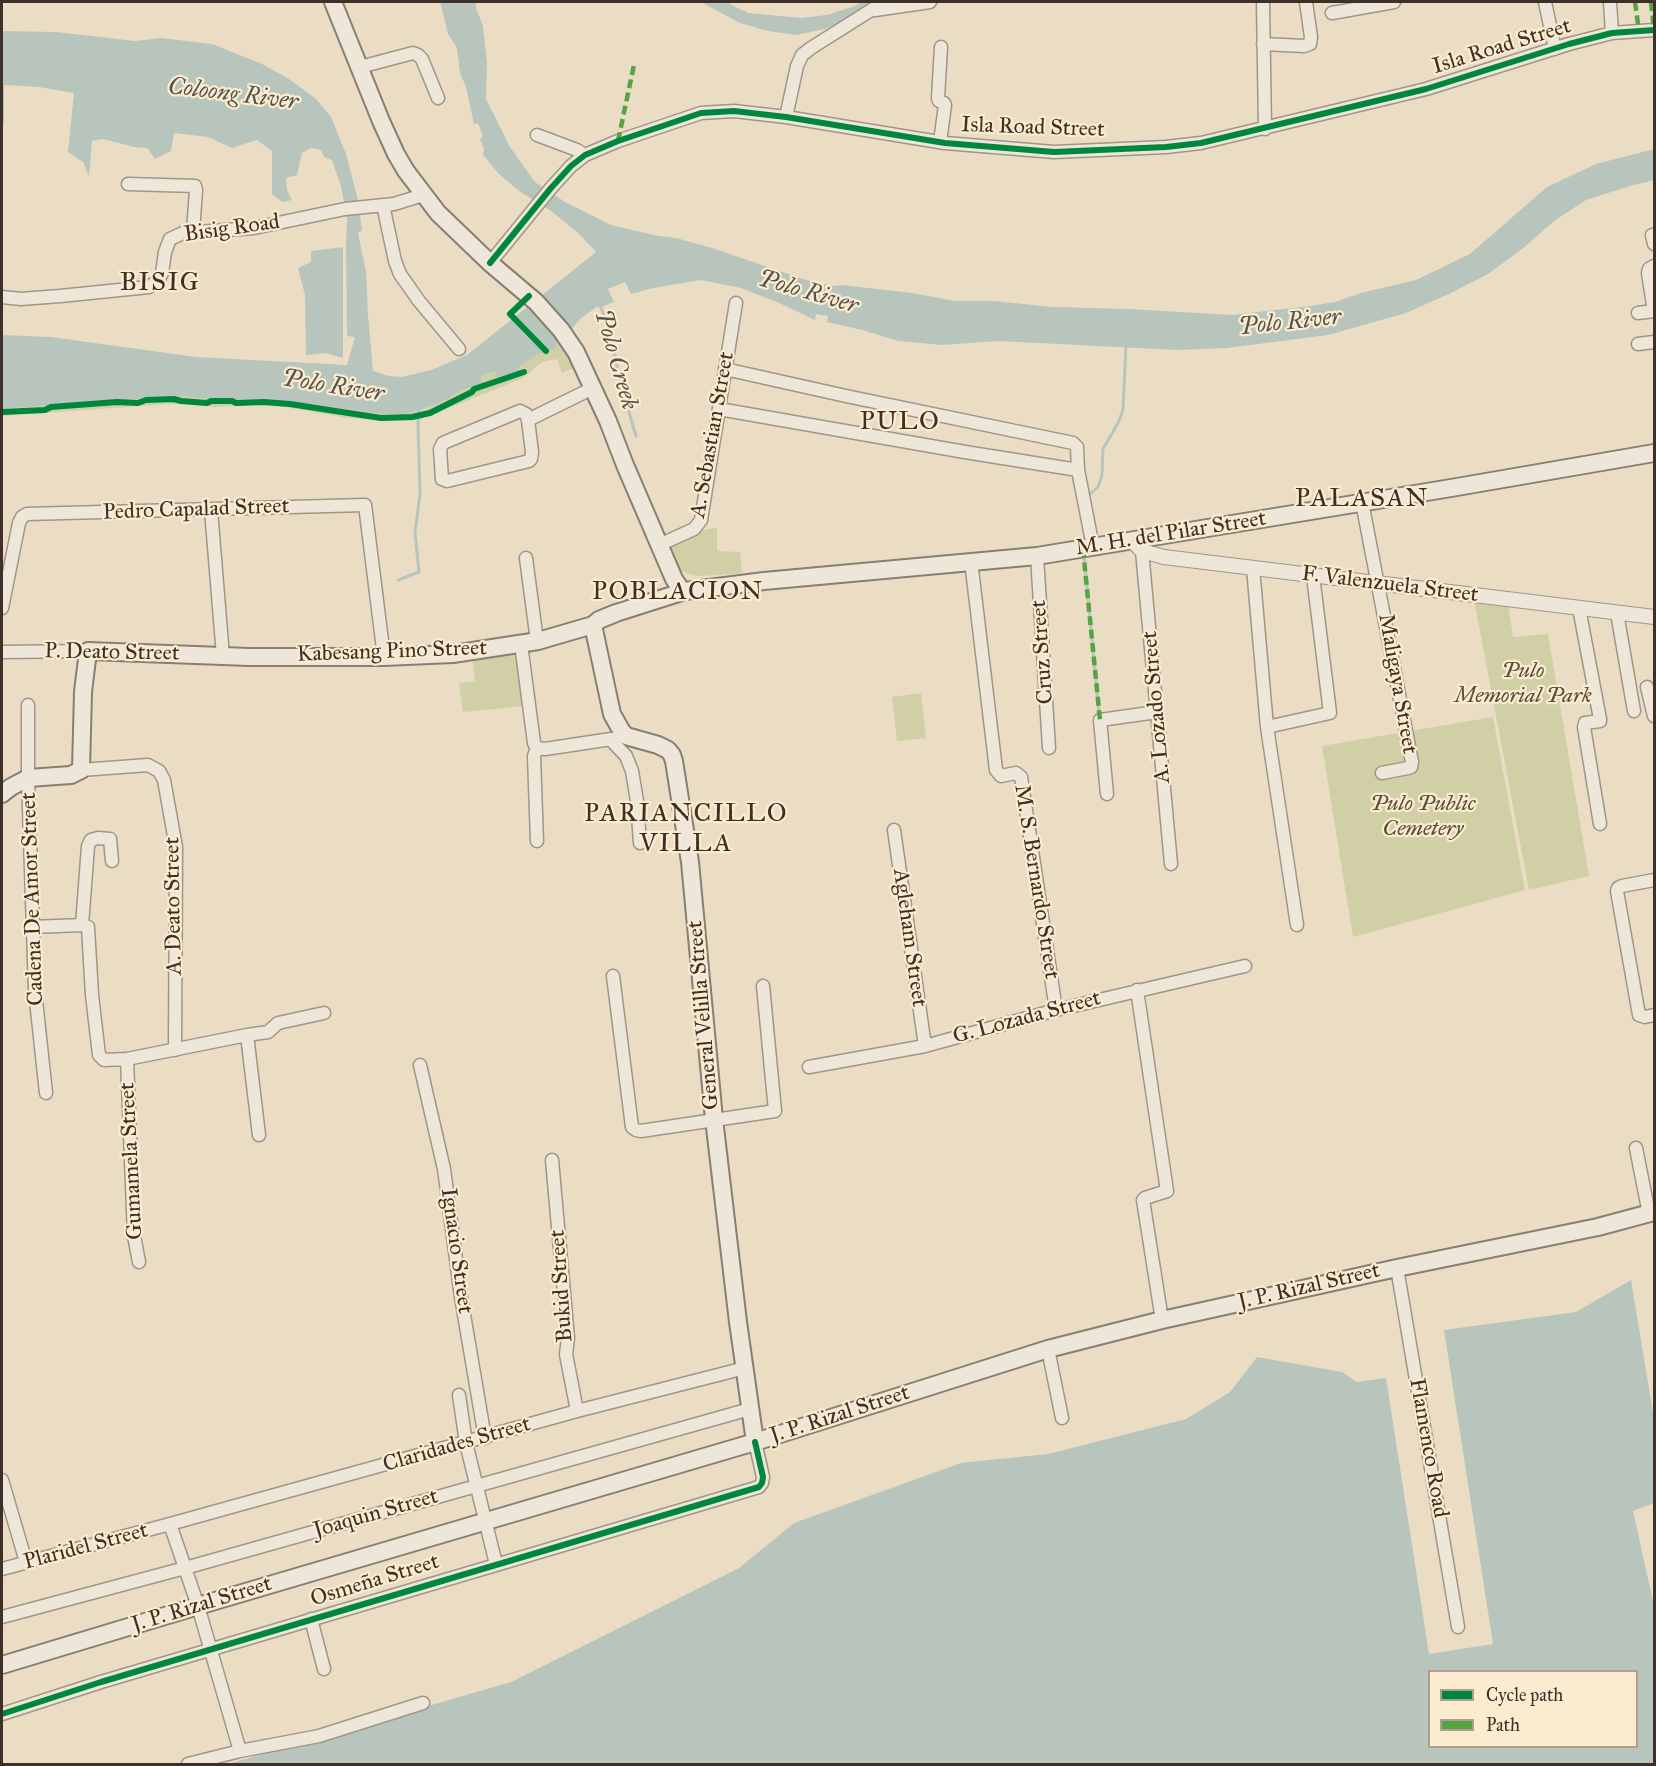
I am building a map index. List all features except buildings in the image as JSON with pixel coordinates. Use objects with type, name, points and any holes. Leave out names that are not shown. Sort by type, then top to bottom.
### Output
[{"type":"main road","points":[[333,2],[396,154],[423,195],[438,213],[536,302],[561,330],[576,352],[676,584],[685,591]]},
{"type":"main road","name":"M. H. del Pilar Street","points":[[685,591],[764,581],[1037,555],[1093,547],[1137,546],[1362,502],[1654,454]]},
{"type":"main road","points":[[619,738],[621,730],[612,714],[593,625],[616,613],[685,591]]},
{"type":"main road","name":"Kabesang Pino Street","points":[[223,656],[384,657],[453,654],[529,642],[593,625]]},
{"type":"main road","points":[[2,795],[10,787],[28,778],[71,775],[81,770],[82,692],[88,651]]},
{"type":"main road","name":"P. Deato Street","points":[[88,651],[223,656]]},
{"type":"main road","name":"General Velilla Street","points":[[619,738],[658,745],[668,750],[674,761],[690,862],[714,1119],[755,1442]]},
{"type":"main road","name":"J. P. Rizal Street","points":[[2,1665],[755,1442],[1048,1349],[1162,1320],[1397,1268],[1598,1227],[1652,1213]]},
{"type":"street","points":[[786,117],[797,66],[802,55],[884,2]]},
{"type":"street","points":[[868,11],[930,2]]},
{"type":"street","points":[[1263,2],[1265,129]]},
{"type":"street","points":[[1263,44],[1304,46],[1310,44],[1306,2]]},
{"type":"street","points":[[1340,8],[1394,2]]},
{"type":"street","points":[[1545,2],[1555,49]]},
{"type":"street","points":[[1610,2],[1612,33]]},
{"type":"street","name":"Isla Road Street","points":[[490,262],[581,153],[701,113],[734,111],[786,117],[940,142],[1054,152],[1185,145],[1265,129],[1426,89],[1612,33],[1654,30]]},
{"type":"street","points":[[940,142],[945,105],[938,100],[941,47]]},
{"type":"street","points":[[360,67],[413,53],[422,58],[438,98]]},
{"type":"street","points":[[537,135],[581,153]]},
{"type":"street","points":[[129,184],[195,186],[193,232]]},
{"type":"street","name":"Bisig Road","points":[[2,297],[21,299],[149,287],[158,281],[162,273],[165,252],[170,239],[183,233],[254,228],[345,209],[394,204],[423,195]]},
{"type":"street","points":[[383,205],[400,274],[459,349]]},
{"type":"street","points":[[1638,313],[1654,313],[1648,273],[1649,269],[1654,266]]},
{"type":"street","name":"A. Sebastian Street","points":[[660,545],[694,529],[701,520],[736,303]]},
{"type":"street","points":[[1638,345],[1654,342]]},
{"type":"street","points":[[726,369],[1070,442],[1076,445],[1078,451],[1078,470],[1093,547]]},
{"type":"street","points":[[528,420],[593,388]]},
{"type":"street","points":[[719,409],[1078,470]]},
{"type":"street","points":[[520,411],[526,414],[528,420],[532,452],[529,461],[447,481],[442,479],[440,449],[442,443],[520,411]]},
{"type":"street","name":"Maligaya Street","points":[[1362,502],[1412,762],[1412,766],[1408,768],[1382,773]]},
{"type":"street","name":"Pedro Capalad Street","points":[[2,608],[19,523],[27,514],[365,505],[384,657]]},
{"type":"street","points":[[211,510],[223,656]]},
{"type":"street","name":"F. Valenzuela Street","points":[[1137,546],[1164,557],[1654,617]]},
{"type":"street","name":"A. Lozado Street","points":[[1137,546],[1157,712],[1171,864]]},
{"type":"street","name":"Cruz Street","points":[[1037,555],[1049,748]]},
{"type":"street","points":[[526,558],[534,743],[537,748]]},
{"type":"street","name":"M. S. Bernardo Street","points":[[972,561],[996,770],[1001,776],[1016,773],[1021,777],[1056,1010]]},
{"type":"street","points":[[1253,568],[1267,727],[1297,925]]},
{"type":"street","points":[[1267,727],[1330,713],[1313,576]]},
{"type":"street","points":[[1579,608],[1600,719],[1600,721],[1584,725],[1600,824]]},
{"type":"street","points":[[1617,613],[1634,711]]},
{"type":"street","name":"P. Deato Street","points":[[2,652],[88,651]]},
{"type":"street","points":[[1647,687],[1654,716]]},
{"type":"street","name":"Cadena De Amor Street","points":[[28,705],[32,927],[35,991],[46,1093]]},
{"type":"street","points":[[1107,794],[1100,720],[1157,712]]},
{"type":"street","points":[[537,748],[545,749],[619,738],[632,771],[640,843]]},
{"type":"street","points":[[537,748],[534,756],[537,841]]},
{"type":"street","name":"A. Deato Street","points":[[81,770],[148,765],[159,771],[164,780],[176,847],[176,1050]]},
{"type":"street","name":"Agleham Street","points":[[894,830],[925,1046]]},
{"type":"street","points":[[32,927],[82,926],[88,846],[91,840],[110,839],[112,861]]},
{"type":"street","points":[[1654,880],[1622,886],[1617,891],[1638,1015],[1645,1017],[1654,1015]]},
{"type":"street","name":"Gumamela Street","points":[[82,926],[87,926],[89,929],[92,995],[99,1055],[105,1060],[127,1059],[134,1236],[139,1262]]},
{"type":"street","name":"G. Lozada Street","points":[[809,1067],[925,1046],[1056,1010],[1245,966]]},
{"type":"street","points":[[614,976],[632,1127],[641,1131],[775,1111],[764,986]]},
{"type":"street","points":[[1137,990],[1167,1191],[1143,1200],[1162,1320]]},
{"type":"street","points":[[127,1059],[268,1032],[278,1023],[324,1012]]},
{"type":"street","points":[[247,1035],[259,1135]]},
{"type":"street","name":"Ignacio Street","points":[[420,1065],[444,1169],[461,1297],[485,1437]]},
{"type":"street","points":[[1636,1148],[1652,1213]]},
{"type":"street","name":"Bukid Street","points":[[552,1160],[568,1338],[566,1354],[578,1411]]},
{"type":"street","name":"Flamenco Road","points":[[1397,1268],[1458,1627]]},
{"type":"street","points":[[1048,1349],[1062,1418]]},
{"type":"street","name":"Claridades Street","points":[[170,1524],[578,1411],[745,1368]]},
{"type":"street","points":[[459,1395],[466,1443],[496,1564]]},
{"type":"street","name":"Joaquin Street","points":[[2,1617],[185,1568],[750,1409]]},
{"type":"street","name":"Osmeña Street","points":[[2,1714],[210,1649],[759,1487],[763,1477],[755,1442]]},
{"type":"street","points":[[2,1480],[26,1562]]},
{"type":"street","points":[[170,1524],[198,1606],[240,1751]]},
{"type":"street","name":"Plaridel Street","points":[[2,1569],[170,1524]]},
{"type":"street","points":[[311,1619],[324,1669]]},
{"type":"street","points":[[188,1764],[240,1751],[319,1736],[423,1703]]},
{"type":"green space","points":[[561,341],[573,368],[562,373],[557,359],[542,362],[523,378],[419,420],[347,418],[285,407],[255,405],[214,407],[188,404],[2,416],[2,409],[178,396],[210,399],[285,397],[382,414],[408,414],[425,409],[482,383],[481,376],[537,354]]},
{"type":"green space","points":[[717,528],[717,551],[740,552],[742,573],[703,576],[681,571],[675,565],[667,545],[697,531]]},
{"type":"green space","name":"Pulo Memorial Park","points":[[1474,600],[1508,604],[1513,637],[1548,634],[1589,876],[1529,890]]},
{"type":"green space","points":[[516,650],[524,706],[463,712],[459,683],[475,681],[472,656]]},
{"type":"green space","points":[[921,693],[926,738],[897,741],[892,697]]},
{"type":"green space","name":"Pulo Public Cemetery","points":[[1493,717],[1525,890],[1353,937],[1322,746]]},
{"type":"water","points":[[440,2],[476,2],[483,26],[487,62],[486,99],[510,147],[535,182],[565,202],[611,225],[676,238],[803,279],[833,286],[912,293],[955,301],[994,301],[1053,307],[1232,315],[1310,306],[1335,302],[1361,293],[1416,280],[1470,254],[1547,187],[1596,164],[1654,149],[1654,180],[1586,200],[1554,221],[1488,274],[1451,293],[1406,313],[1328,335],[1227,348],[1177,350],[999,341],[942,345],[898,341],[827,322],[828,316],[816,314],[815,320],[741,288],[701,280],[631,294],[625,282],[608,289],[614,302],[599,308],[598,306],[581,318],[556,344],[556,349],[537,354],[517,368],[518,371],[498,377],[495,371],[481,376],[482,383],[456,393],[437,404],[408,414],[382,414],[280,400],[178,396],[2,409],[2,335],[51,337],[196,357],[347,365],[355,337],[347,336],[347,218],[341,186],[332,160],[324,157],[321,150],[311,148],[302,153],[297,175],[286,178],[287,190],[292,200],[282,202],[272,194],[272,151],[257,140],[232,148],[208,137],[174,133],[171,151],[155,159],[147,148],[103,139],[92,141],[89,176],[83,162],[68,152],[74,93],[39,87],[4,85],[4,125],[2,124],[2,31],[56,32],[135,41],[161,38],[212,44],[262,64],[289,79],[316,99],[331,117],[346,154],[358,200],[362,230],[358,233],[366,272],[373,371],[402,377],[431,370],[467,355],[596,252],[577,232],[551,211],[519,191],[499,174],[483,155],[484,149],[480,139],[483,136],[478,123],[474,124],[466,87],[460,73],[457,48],[448,34]]},
{"type":"water","points":[[701,2],[726,2],[748,13],[801,18],[827,15],[862,2],[878,2],[825,29],[796,35],[768,31],[740,23]]},
{"type":"water","points":[[343,247],[343,358],[326,353],[306,355],[305,295],[298,268],[311,262],[311,251]]},
{"type":"water","points":[[1631,1280],[1654,1419],[1654,1503],[1633,1511],[1654,1606],[1654,1764],[228,1764],[511,1682],[739,1568],[794,1523],[961,1463],[1048,1454],[1186,1419],[1230,1392],[1257,1357],[1342,1372],[1357,1382],[1386,1378],[1429,1654],[1493,1644],[1444,1330],[1576,1312]]},
{"type":"waterway","name":"Polo Creek","points":[[600,305],[610,330],[620,382],[636,436]]},
{"type":"waterway","points":[[1088,496],[1098,487],[1102,475],[1103,449],[1123,410],[1126,345]]},
{"type":"waterway","points":[[398,580],[419,572],[415,533],[420,494],[419,408]]},
{"type":"waterway","points":[[1084,555],[1099,713]]},
{"type":"marked path","points":[[1635,2],[1639,31]]},
{"type":"marked path","points":[[1651,2],[1654,29]]},
{"type":"marked path","points":[[618,141],[634,65]]},
{"type":"marked path","points":[[1083,549],[1100,720]]},
{"type":"cycle path","points":[[490,263],[551,188],[571,166],[585,155],[618,141],[701,113],[734,111],[786,117],[945,143],[1054,152],[1166,147],[1201,143],[1426,89],[1569,44],[1612,33],[1654,30]]},
{"type":"cycle path","points":[[529,296],[510,314],[546,351]]},
{"type":"cycle path","points":[[2,412],[174,399],[207,403],[211,401],[264,402],[381,418],[412,417],[430,413],[474,389],[524,372]]},
{"type":"cycle path","points":[[2,1714],[101,1682],[759,1487],[763,1477],[755,1442]]},
{"type":"district","name":"BISIG","points":[[160,284]]},
{"type":"district","name":"PULO","points":[[900,423]]},
{"type":"district","name":"PALASAN","points":[[1362,500]]},
{"type":"district","name":"POBLACION","points":[[678,593]]},
{"type":"district","name":"PARIANCILLO VILLA","points":[[686,830]]},
{"type":"water label","name":"Coloong River","points":[[233,95]]},
{"type":"water label","name":"Polo River","points":[[808,293]]},
{"type":"water label","name":"Polo River","points":[[1290,323]]},
{"type":"water label","name":"Polo River","points":[[333,387]]}]
